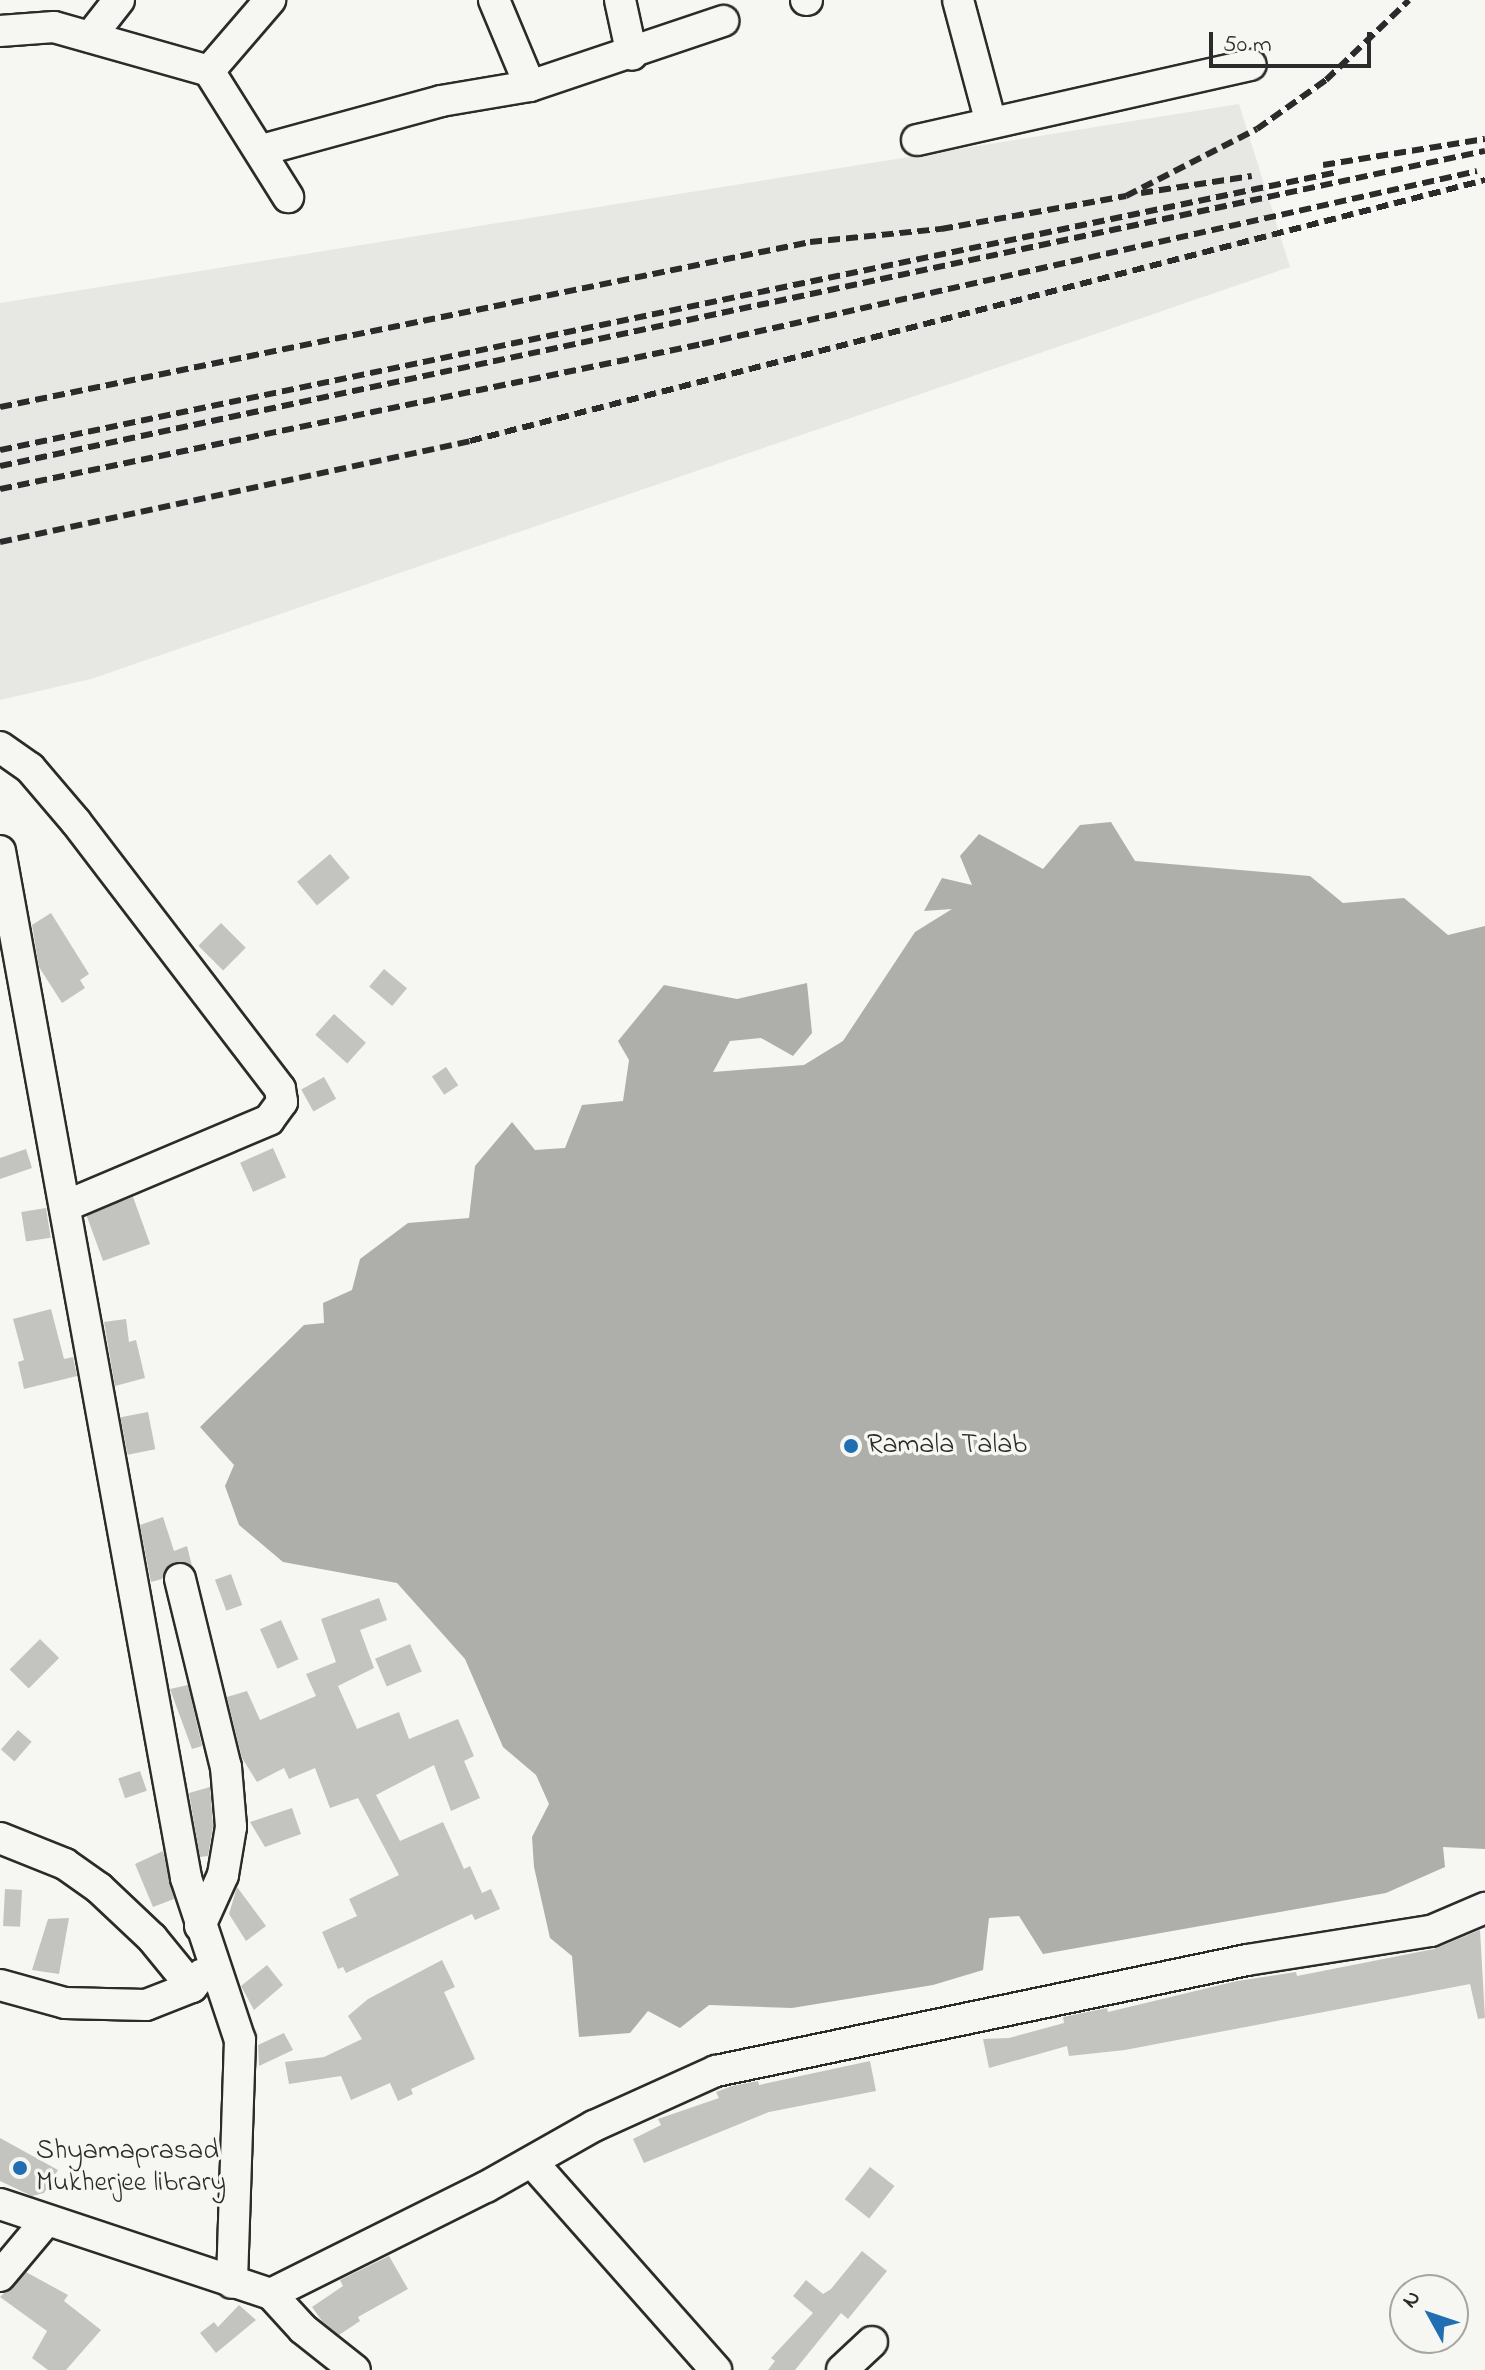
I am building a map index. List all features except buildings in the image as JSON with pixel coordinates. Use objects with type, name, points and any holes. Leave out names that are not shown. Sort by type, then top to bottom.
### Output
[{"type":"street","points":[[90,37],[119,0]]},
{"type":"street","points":[[209,71],[270,0]]},
{"type":"street","points":[[494,0],[530,86]]},
{"type":"street","points":[[620,0],[632,55]]},
{"type":"street","points":[[958,0],[991,123]]},
{"type":"street","points":[[262,150],[441,101],[530,86],[632,55],[723,21]]},
{"type":"street","points":[[0,31],[40,25],[209,71],[262,150],[288,197]]},
{"type":"street","points":[[917,140],[1251,65]]},
{"type":"street","points":[[0,747],[30,768],[76,822],[280,1089],[282,1102],[269,1120],[65,1206]]},
{"type":"street","points":[[0,853],[10,963],[65,1206],[186,1878],[211,1962],[240,2040],[232,2283]]},
{"type":"street","points":[[180,1579],[226,1767],[231,1827],[223,1875],[200,1926]]},
{"type":"street","points":[[0,1838],[65,1864],[99,1888],[152,1938],[192,1987]]},
{"type":"street","points":[[271,2294],[532,2162],[594,2126],[716,2071],[1247,1960],[1431,1931],[1485,1908]]},
{"type":"street","points":[[0,1985],[65,2003],[146,2005],[192,1987],[211,1962]]},
{"type":"street","points":[[532,2162],[716,2370]]},
{"type":"street","points":[[0,2204],[271,2294],[303,2329],[355,2370]]},
{"type":"street","points":[[0,2276],[46,2221]]},
{"type":"street","points":[[842,2370],[872,2342]]},
{"type":"shaded area","points":[[1239,104],[1290,267],[91,679],[0,700],[0,303]]},
{"type":"shaded area","name":"Ramala Talab","points":[[1111,822],[1135,861],[1310,876],[1343,903],[1404,898],[1448,935],[1485,926],[1485,1849],[1443,1847],[1445,1867],[1386,1893],[1043,1954],[1019,1916],[989,1918],[983,1970],[933,1985],[792,2008],[709,2005],[680,2028],[648,2011],[630,2033],[579,2037],[572,1956],[550,1938],[534,1867],[532,1837],[549,1804],[536,1775],[503,1747],[465,1659],[397,1583],[283,1562],[239,1525],[225,1486],[234,1465],[200,1427],[304,1325],[324,1323],[323,1303],[352,1290],[360,1259],[408,1223],[469,1218],[475,1166],[512,1122],[535,1150],[565,1148],[582,1105],[623,1101],[629,1060],[618,1041],[664,985],[737,999],[807,983],[812,1033],[793,1056],[761,1038],[730,1041],[713,1072],[804,1065],[843,1041],[915,932],[952,909],[924,911],[942,878],[972,885],[960,856],[979,834],[1043,869],[1080,825]]},
{"type":"railway","points":[[0,407],[810,242],[941,229],[1126,196],[1257,129],[1326,80],[1409,0]]},
{"type":"railway","points":[[1323,165],[1485,139]]},
{"type":"railway","points":[[0,466],[1485,151]]},
{"type":"railway","points":[[0,489],[702,344],[1477,171]]},
{"type":"railway","points":[[0,450],[1338,172]]},
{"type":"railway","points":[[1141,193],[1252,176]]},
{"type":"railway","points":[[0,542],[470,441],[1485,180]]},
{"type":"place","name":"Ramala Talab","points":[[851,1446]]},
{"type":"place","name":"Shyamaprasad Mukherjee library","points":[[20,2168]]}]
